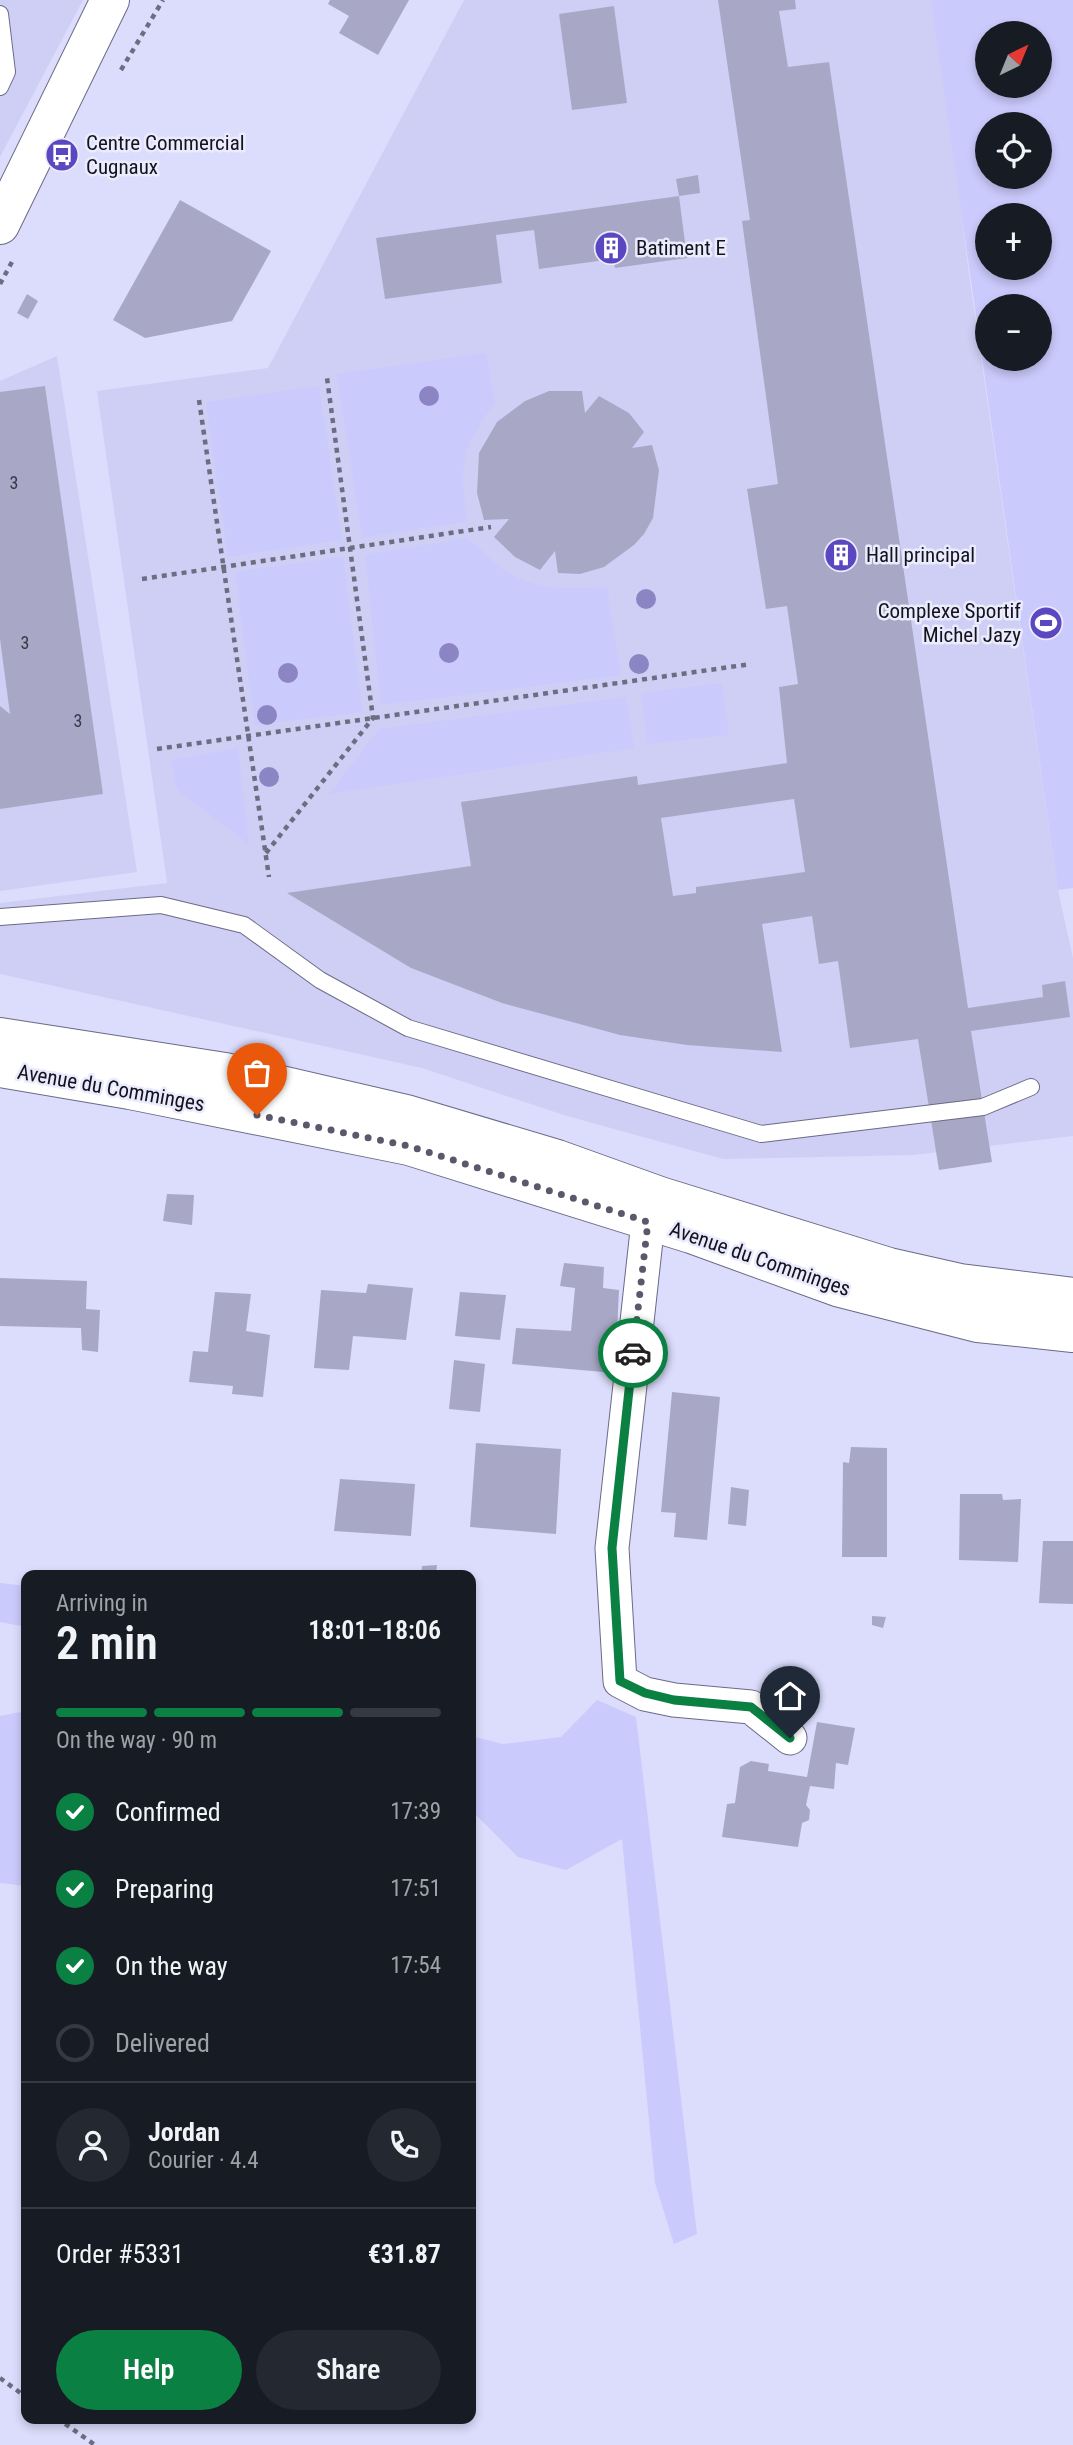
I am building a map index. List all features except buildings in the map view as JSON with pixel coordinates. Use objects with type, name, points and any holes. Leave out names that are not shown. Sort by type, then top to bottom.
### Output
[{"type":"main road","points":[[0,225],[110,0]]},
{"type":"main road","name":"Avenue du Comminges","points":[[0,1037],[225,1072],[406,1114],[557,1159],[660,1196],[889,1267],[960,1283],[1073,1297]]},
{"type":"main road","name":"Avenue du Comminges","points":[[0,1068],[130,1090],[409,1146],[691,1234],[837,1287],[978,1322],[1073,1333]]},
{"type":"street","points":[[648,1222],[612,1548],[620,1681],[645,1693],[674,1700],[751,1707],[790,1738]]},
{"type":"lane","points":[[0,14],[7,72],[0,87]]},
{"type":"lane","points":[[0,917],[161,905],[244,925],[320,980],[408,1028],[761,1134],[983,1107],[1031,1087]]},
{"type":"path","points":[[266,853],[373,718],[327,378]]},
{"type":"path","points":[[199,400],[269,877]]},
{"type":"path","points":[[142,579],[491,527]]},
{"type":"path","points":[[157,749],[751,664]]},
{"type":"path","points":[[0,2378],[21,2393]]},
{"type":"path","points":[[65,2424],[95,2445]]},
{"type":"shaded area","points":[[0,0],[83,0],[0,157]]},
{"type":"shaded area","points":[[464,0],[935,0],[975,316],[975,371],[983,371],[1058,890],[1073,958],[1073,1136],[914,1155],[723,1159],[567,1116],[422,1068],[0,974],[0,903],[167,883],[97,391],[268,368]]},
{"type":"shaded area","name":"Complexe Sportif Michel Jazy","points":[[931,0],[1073,0],[1073,888],[1058,890],[984,371],[1052,371],[1052,294],[975,294],[975,308]]},
{"type":"shaded area","points":[[486,353],[495,403],[475,432],[465,458],[463,487],[468,521],[362,538],[337,374]]},
{"type":"shaded area","points":[[57,356],[137,872],[0,891],[0,381]]},
{"type":"shaded area","points":[[319,386],[342,540],[228,557],[206,402]]},
{"type":"shaded area","points":[[467,538],[508,573],[534,584],[563,588],[607,587],[621,675],[381,705],[365,555]]},
{"type":"shaded area","points":[[343,557],[363,712],[255,725],[235,572]]},
{"type":"shaded area","points":[[722,683],[729,735],[647,744],[641,693]]},
{"type":"shaded area","points":[[626,697],[634,748],[329,794],[379,729]]},
{"type":"shaded area","points":[[238,748],[249,844],[177,790],[171,760]]},
{"type":"shaded area","points":[[0,1583],[21,1585],[21,1626],[0,1622]]},
{"type":"shaded area","points":[[597,1700],[636,1717],[697,2234],[674,2244],[655,2183],[622,1839],[566,1870],[518,1857],[476,1815],[476,1737],[503,1744],[561,1737]]},
{"type":"shaded area","points":[[21,1712],[21,1885],[0,1883],[0,1716]]},
{"type":"way so far","points":[[257,1115],[409,1146],[648,1222],[633,1353]]},
{"type":"place","name":"Centre Commercial Cugnaux","points":[[62,155]]},
{"type":"place","name":"Batiment E","points":[[611,248]]},
{"type":"place","name":"Hall principal","points":[[841,555]]},
{"type":"place","name":"Complexe Sportif Michel Jazy","points":[[1046,623]]},
{"type":"route","points":[[633,1353],[612,1548],[620,1681],[645,1693],[674,1700],[751,1707],[790,1738]]}]
